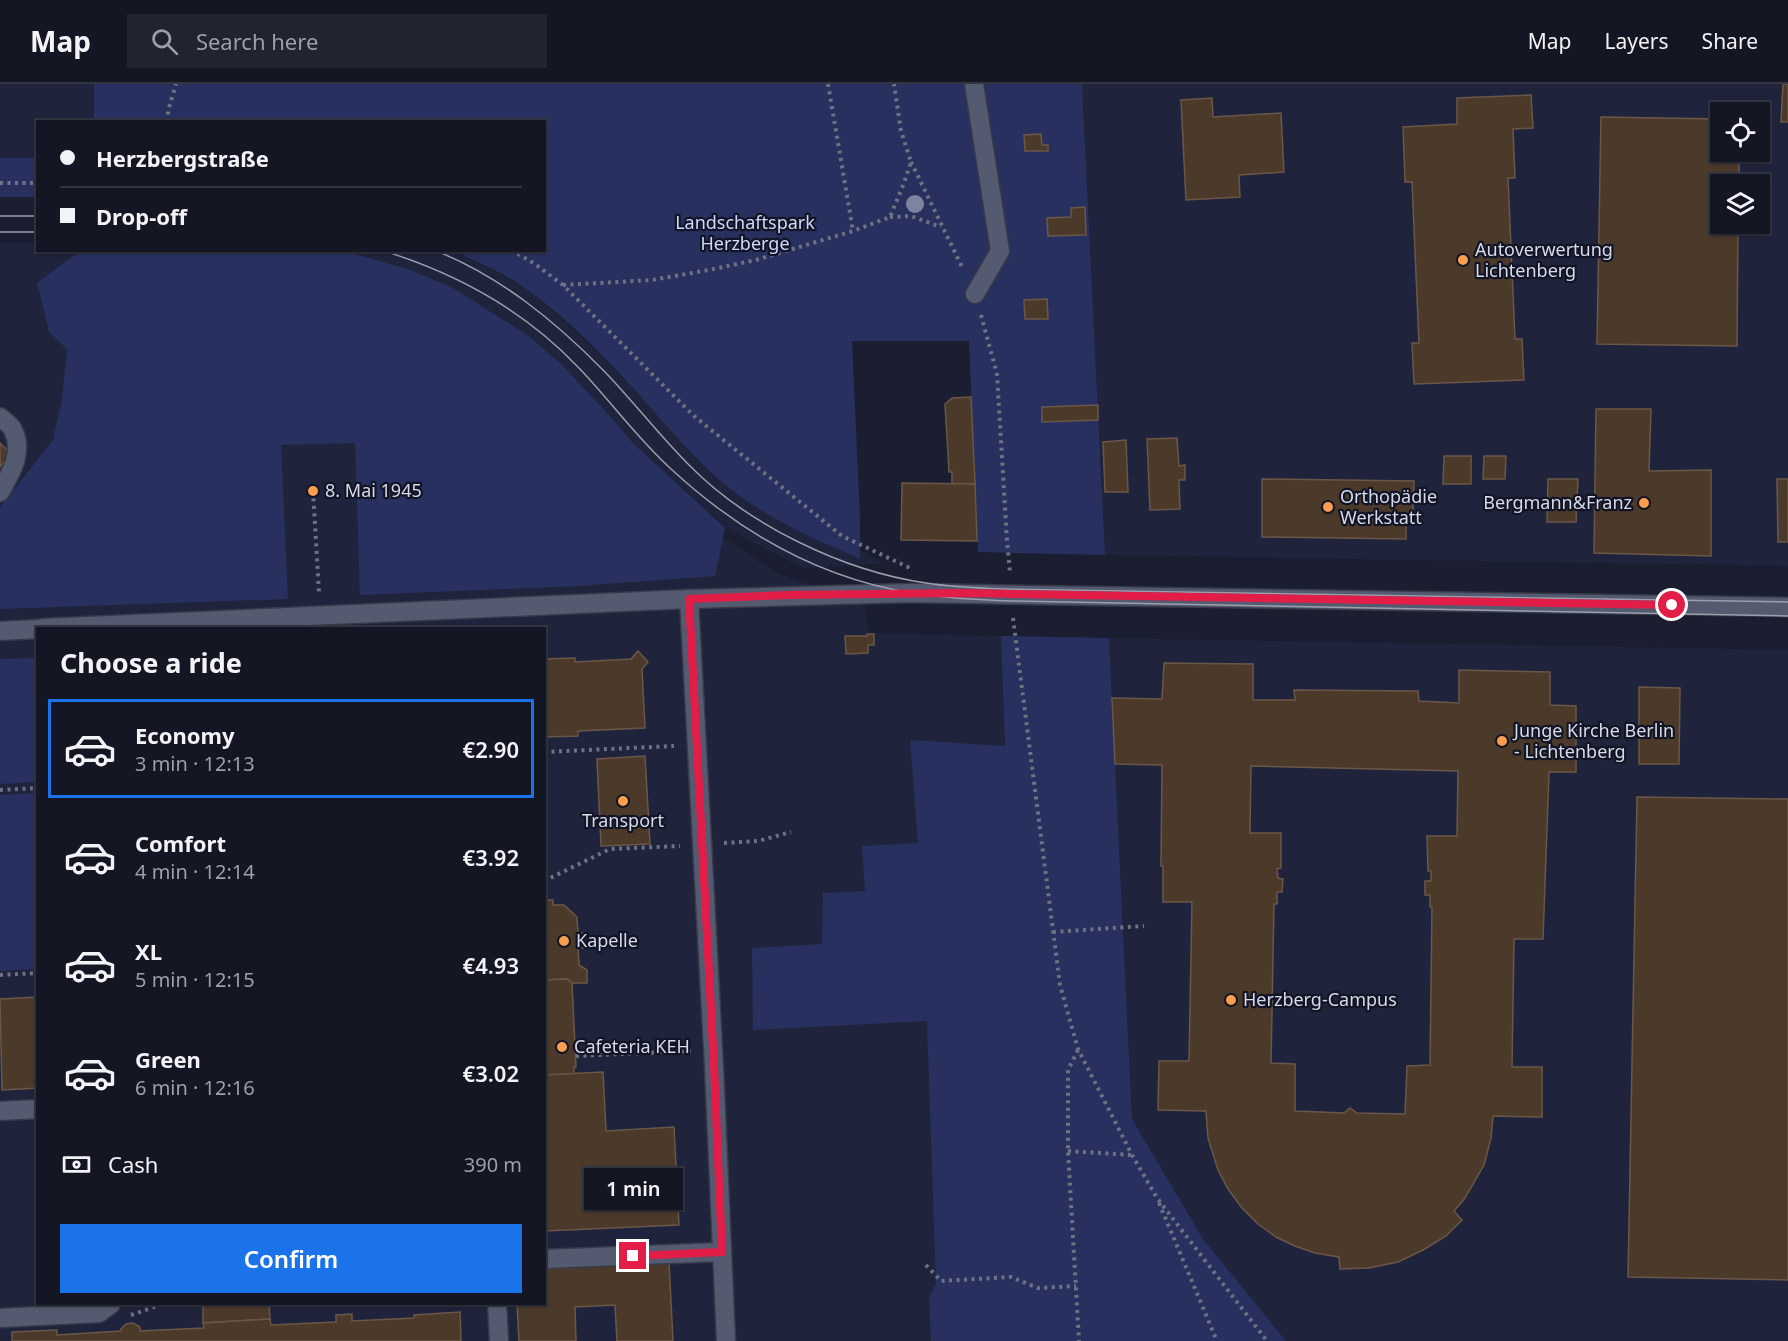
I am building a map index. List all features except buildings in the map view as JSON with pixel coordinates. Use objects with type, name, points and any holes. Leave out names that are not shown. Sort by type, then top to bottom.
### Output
[{"type":"street","points":[[974,84],[1000,251],[975,294]]},
{"type":"street","points":[[0,417],[13,429],[19,450],[11,474],[0,492]]},
{"type":"street","points":[[65,627],[689,599],[962,593],[1788,608]]},
{"type":"street","points":[[689,599],[726,1341]]},
{"type":"street","points":[[0,631],[36,629]]},
{"type":"street","points":[[0,1111],[36,1109]]},
{"type":"street","points":[[546,1259],[722,1252]]},
{"type":"street","points":[[0,1318],[99,1313],[110,1305]]},
{"type":"street","points":[[497,1305],[499,1341]]},
{"type":"path","points":[[168,120],[168,111],[176,84]]},
{"type":"path","points":[[828,84],[853,231]]},
{"type":"path","points":[[894,84],[901,131],[911,162],[975,294],[997,374],[1014,630],[1060,985],[1078,1049],[1132,1155],[1157,1198],[1267,1341]]},
{"type":"path","points":[[890,217],[911,162]]},
{"type":"path","points":[[0,183],[36,183]]},
{"type":"path","points":[[563,285],[652,280],[710,270],[756,260],[853,231],[890,217],[910,216],[942,227]]},
{"type":"path","points":[[514,252],[535,264],[563,285],[694,416],[842,536],[911,568]]},
{"type":"path","points":[[313,491],[321,615]]},
{"type":"path","points":[[546,752],[696,745]]},
{"type":"path","points":[[0,790],[36,788]]},
{"type":"path","points":[[546,880],[610,849]]},
{"type":"path","points":[[1053,932],[1144,926]]},
{"type":"path","points":[[0,975],[36,973]]},
{"type":"path","points":[[1078,1049],[1068,1070],[1068,1151],[1079,1341]]},
{"type":"path","points":[[576,1056],[713,1050]]},
{"type":"path","points":[[1068,1151],[1132,1155]]},
{"type":"path","points":[[1157,1198],[1217,1341]]},
{"type":"path","points":[[926,1265],[941,1281],[1011,1277],[1038,1288],[1076,1286]]},
{"type":"shaded area","points":[[0,84],[94,84],[94,120],[36,120],[36,158],[0,158]]},
{"type":"shaded area","points":[[1082,84],[1788,84],[1788,566],[1105,555]]},
{"type":"shaded area","points":[[36,242],[36,252],[85,252],[706,526],[775,572],[866,607],[868,633],[1001,636],[1035,1341],[0,1341],[0,243]]},
{"type":"shaded area","points":[[340,252],[456,252],[525,288],[565,321],[620,374],[697,458],[860,558],[861,550],[883,564],[803,568],[725,528],[634,444],[601,406],[526,334],[453,288],[408,269]]},
{"type":"shaded area","points":[[1109,638],[1788,650],[1788,1341],[1286,1341],[1281,1336],[1203,1239],[1132,1119]]},
{"type":"green space","name":"Landschaftspark Herzberge","points":[[94,84],[1082,84],[1105,555],[978,552],[969,341],[852,341],[860,559],[778,520],[732,490],[702,463],[610,363],[564,319],[518,283],[456,252],[546,252],[546,120],[94,120]]},
{"type":"green space","points":[[0,158],[36,158],[36,197],[0,197]]},
{"type":"green space","points":[[79,252],[340,252],[408,269],[453,288],[526,334],[559,362],[634,444],[725,528],[715,576],[579,586],[360,595],[355,443],[281,445],[288,599],[0,609],[0,507],[53,440],[62,399],[67,349],[49,332],[37,283]]},
{"type":"green space","points":[[1001,636],[1109,638],[1132,1119],[1203,1239],[1286,1341],[931,1341],[929,1296],[936,1285],[927,1021],[753,1030],[752,948],[822,944],[823,893],[865,891],[862,846],[918,843],[910,740],[1005,746]]},
{"type":"green space","points":[[36,658],[36,782],[0,784],[0,659]]},
{"type":"green space","points":[[36,793],[36,969],[0,971],[0,795]]},
{"type":"tram line","points":[[0,216],[36,216]]},
{"type":"tram line","points":[[0,232],[36,232]]},
{"type":"tram line","points":[[387,252],[462,282],[512,311],[535,328],[578,367],[670,468],[696,491],[752,532],[812,564],[877,586],[937,596],[1012,601],[1788,616]]},
{"type":"tram line","points":[[438,252],[482,273],[546,318],[604,371],[689,465],[739,507],[798,542],[862,568],[894,577],[926,583],[1003,589],[1788,602]]},
{"type":"place","name":"Autoverwertung Lichtenberg","points":[[1463,260]]},
{"type":"place","name":"8. Mai 1945","points":[[313,491]]},
{"type":"place","name":"Bergmann&Franz","points":[[1644,503]]},
{"type":"place","name":"Orthopädie Werkstatt","points":[[1328,507]]},
{"type":"place","name":"Junge Kirche Berlin - Lichtenberg","points":[[1502,741]]},
{"type":"place","name":"Transport","points":[[623,801]]},
{"type":"place","name":"Kapelle","points":[[564,941]]},
{"type":"place","name":"Herzberg-Campus","points":[[1231,1000]]},
{"type":"place","name":"Cafeteria KEH","points":[[562,1047]]},
{"type":"route","points":[[633,1256],[722,1252],[689,599],[787,595],[962,593],[1672,605]]}]
